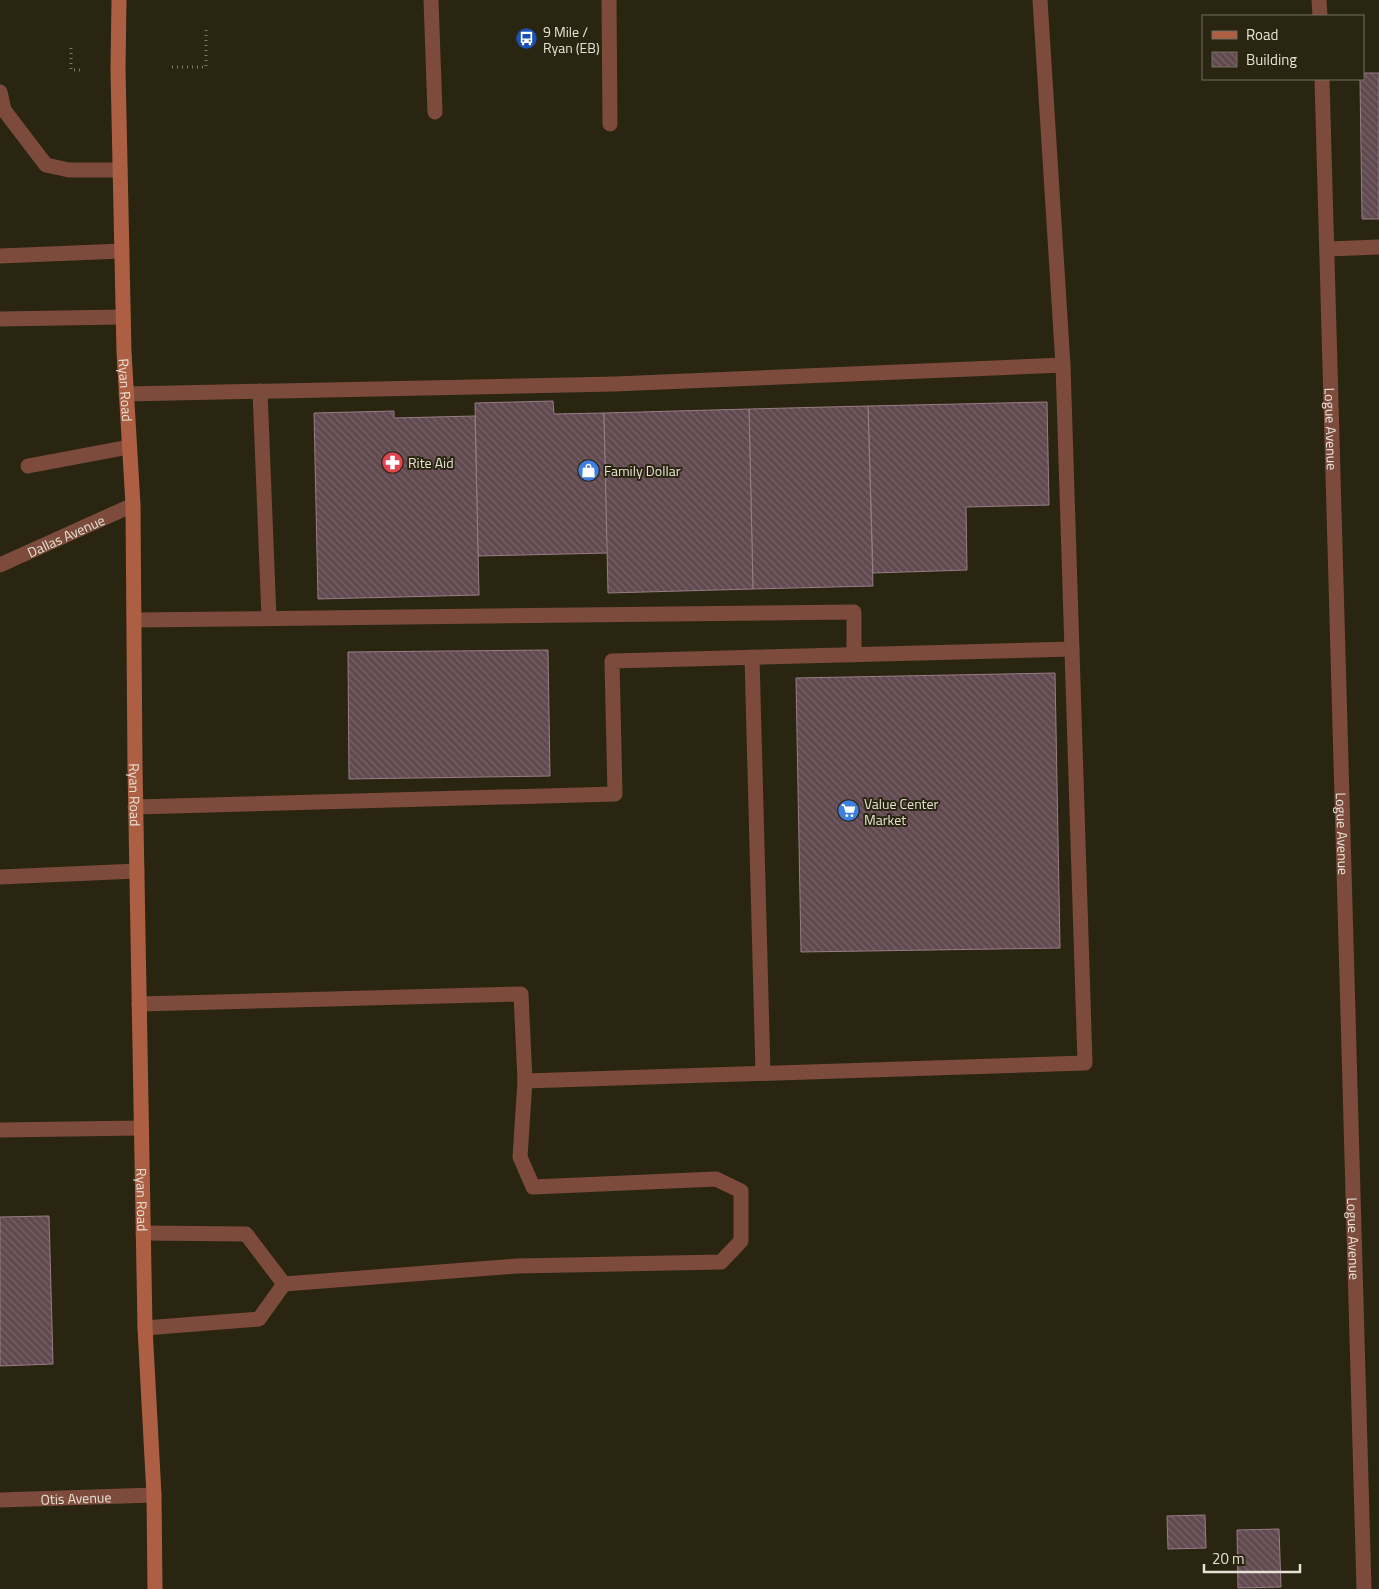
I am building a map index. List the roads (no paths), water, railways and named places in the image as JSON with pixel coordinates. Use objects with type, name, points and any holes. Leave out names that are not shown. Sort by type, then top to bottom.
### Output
[{"type":"main road","name":"Ryan Road","points":[[119,0],[123,317],[133,504],[135,807],[144,1328],[154,1495],[155,1589]]},
{"type":"street","points":[[431,0],[435,112]]},
{"type":"street","points":[[609,0],[610,124]]},
{"type":"street","points":[[524,1080],[1085,1063],[1063,365],[1040,0]]},
{"type":"street","points":[[1319,0],[1320,15]]},
{"type":"street","name":"Logue Avenue","points":[[1322,80],[1364,1589]]},
{"type":"street","points":[[0,92],[4,110],[46,164],[69,170],[120,170]]},
{"type":"street","points":[[1328,249],[1379,247]]},
{"type":"street","points":[[0,256],[122,251]]},
{"type":"street","points":[[0,319],[123,317]]},
{"type":"street","points":[[126,394],[615,384],[1063,365]]},
{"type":"street","points":[[260,391],[269,618]]},
{"type":"street","points":[[28,466],[130,447]]},
{"type":"street","name":"Dallas Avenue","points":[[0,565],[133,504]]},
{"type":"street","points":[[134,620],[854,612],[854,655]]},
{"type":"street","points":[[135,807],[616,794],[612,661],[1072,649]]},
{"type":"street","points":[[752,657],[763,1073]]},
{"type":"street","points":[[0,877],[137,871]]},
{"type":"street","points":[[139,1004],[521,994],[524,1080],[520,1157],[533,1187],[716,1179],[741,1191],[741,1241],[721,1262],[517,1266],[284,1284]]},
{"type":"street","points":[[0,1130],[141,1128]]},
{"type":"street","points":[[143,1233],[246,1234],[284,1284]]},
{"type":"street","points":[[144,1328],[259,1319],[284,1284]]},
{"type":"street","name":"Otis Avenue","points":[[0,1500],[154,1495]]},
{"type":"place","name":"9 Mile / Ryan (EB)","points":[[527,39]]},
{"type":"place","name":"Rite Aid","points":[[392,462]]},
{"type":"place","name":"Family Dollar","points":[[588,470]]},
{"type":"place","name":"Value Center Market","points":[[848,811]]}]
